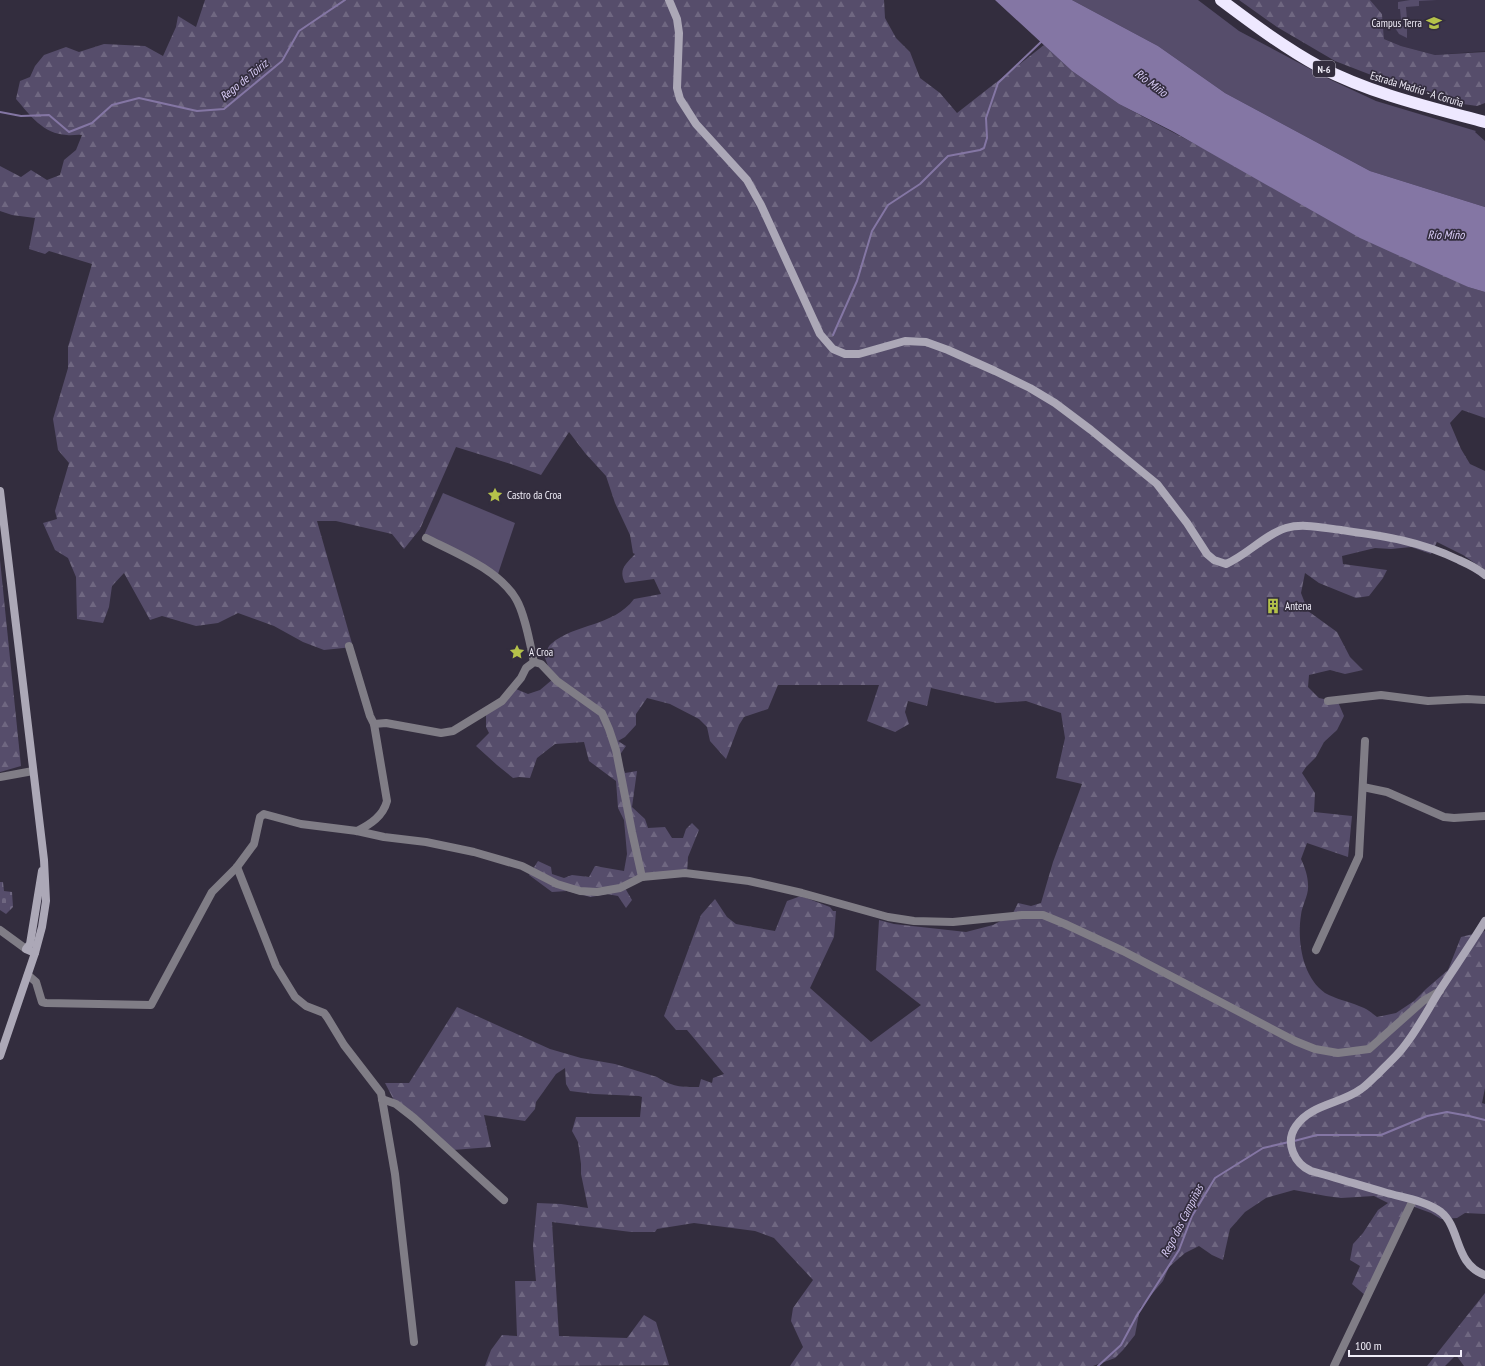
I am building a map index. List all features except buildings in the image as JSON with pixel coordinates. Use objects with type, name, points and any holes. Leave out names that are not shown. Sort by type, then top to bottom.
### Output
[{"type":"highway","name":"Estrada Madrid - A Coruña","points":[[1221,0],[1276,40],[1322,68],[1384,94],[1485,122]]},
{"type":"street","points":[[669,0],[677,19],[679,33],[677,88],[680,99],[696,124],[747,180],[762,205],[820,334],[833,349],[845,354],[859,354],[905,341],[926,342],[948,350],[1030,388],[1067,412],[1157,484],[1187,523],[1207,554],[1214,560],[1226,564],[1236,560],[1270,536],[1285,528],[1300,526],[1371,534],[1418,543],[1448,554],[1479,569],[1485,575]]},
{"type":"street","points":[[0,491],[44,860],[46,901],[35,953],[0,1056]]},
{"type":"street","points":[[426,538],[495,575],[508,587],[517,601],[534,662]]},
{"type":"street","points":[[349,646],[370,716],[374,724],[387,801],[384,810],[376,819],[357,831]]},
{"type":"street","points":[[374,724],[386,723],[441,733],[453,731],[502,702],[521,678],[526,668],[534,662]]},
{"type":"street","points":[[534,662],[540,664],[557,681],[602,714],[616,750],[642,877]]},
{"type":"street","points":[[1328,701],[1381,695],[1428,701],[1467,699],[1485,700]]},
{"type":"street","points":[[1316,950],[1359,856],[1365,741]]},
{"type":"street","points":[[0,777],[33,771]]},
{"type":"street","points":[[1363,787],[1387,792],[1444,817],[1454,818],[1485,816]]},
{"type":"street","points":[[28,975],[36,982],[42,1002],[46,1003],[151,1005],[212,892],[237,866],[254,844],[260,817],[264,814],[302,824],[426,842],[474,852],[522,866],[557,884],[580,891],[597,892],[620,888],[642,877],[686,873],[749,881],[802,893],[888,918],[914,921],[953,922],[1022,915],[1043,915],[1123,951],[1295,1041],[1315,1049],[1338,1053],[1369,1048],[1422,1002],[1440,991]]},
{"type":"street","points":[[26,949],[32,938],[37,895],[44,860]]},
{"type":"street","points":[[237,866],[276,966],[295,997],[306,1006],[324,1013],[344,1045],[381,1093],[395,1174],[414,1342]]},
{"type":"street","points":[[1485,921],[1403,1048],[1362,1089],[1309,1113],[1296,1126],[1292,1136],[1294,1156],[1299,1164],[1311,1171],[1434,1207],[1449,1221],[1463,1257],[1471,1267],[1485,1276]]},
{"type":"street","points":[[0,930],[26,949],[35,953]]},
{"type":"street","points":[[382,1099],[396,1104],[414,1118],[504,1200]]},
{"type":"street","points":[[1334,1366],[1413,1200]]},
{"type":"shaded area","name":"Campus Terra","points":[[1370,0],[1485,0],[1485,51],[1435,55],[1401,46],[1384,39],[1382,14]]},
{"type":"green space","points":[[205,0],[884,0],[885,18],[896,38],[910,52],[920,78],[940,93],[957,113],[1044,45],[1072,71],[1119,104],[1468,287],[1485,292],[1485,418],[1462,410],[1450,423],[1461,449],[1470,464],[1485,471],[1485,570],[1463,555],[1437,542],[1431,554],[1411,547],[1391,549],[1375,548],[1342,556],[1343,564],[1387,570],[1383,578],[1369,596],[1356,598],[1319,583],[1305,573],[1301,593],[1308,611],[1337,632],[1350,657],[1363,670],[1345,674],[1330,670],[1309,675],[1308,687],[1319,698],[1338,702],[1344,716],[1337,730],[1324,742],[1316,757],[1302,773],[1315,793],[1314,812],[1352,816],[1348,857],[1307,843],[1301,859],[1307,875],[1308,889],[1302,911],[1300,935],[1306,968],[1317,986],[1325,993],[1364,1008],[1377,1017],[1396,1013],[1414,1001],[1448,970],[1461,937],[1485,931],[1485,1088],[1482,1103],[1485,1104],[1485,1214],[1465,1213],[1457,1218],[1441,1219],[1431,1213],[1409,1205],[1366,1296],[1352,1284],[1360,1266],[1350,1260],[1353,1244],[1363,1233],[1378,1210],[1388,1203],[1374,1196],[1341,1198],[1294,1190],[1266,1198],[1245,1212],[1230,1229],[1223,1260],[1212,1255],[1199,1246],[1185,1253],[1169,1267],[1163,1281],[1140,1308],[1135,1335],[1115,1358],[1093,1366],[790,1366],[803,1347],[791,1321],[793,1308],[813,1280],[774,1238],[755,1231],[694,1223],[657,1229],[655,1232],[631,1232],[552,1222],[559,1336],[627,1338],[644,1315],[656,1322],[669,1365],[485,1366],[491,1350],[502,1335],[517,1336],[515,1281],[536,1281],[533,1246],[537,1203],[561,1204],[588,1208],[581,1174],[578,1142],[572,1131],[576,1117],[640,1117],[642,1097],[570,1091],[566,1084],[565,1068],[556,1074],[536,1102],[535,1109],[525,1121],[484,1115],[491,1147],[453,1150],[398,1108],[385,1083],[409,1083],[457,1007],[550,1049],[581,1058],[615,1064],[657,1077],[677,1086],[699,1087],[701,1079],[712,1083],[713,1078],[724,1074],[687,1030],[676,1030],[664,1016],[701,915],[715,899],[727,917],[736,924],[775,931],[787,901],[801,896],[830,907],[833,911],[836,911],[834,937],[810,988],[871,1042],[921,1005],[876,970],[879,920],[894,924],[966,932],[993,925],[1012,915],[1018,903],[1031,906],[1041,903],[1053,862],[1082,784],[1056,778],[1065,738],[1061,713],[1026,701],[997,703],[931,688],[927,706],[908,701],[905,712],[909,724],[895,732],[867,721],[879,685],[778,685],[768,709],[744,717],[739,725],[726,759],[710,741],[707,727],[699,719],[670,704],[647,698],[636,714],[636,725],[625,737],[618,741],[626,746],[619,756],[625,773],[637,771],[632,807],[645,819],[648,828],[665,827],[672,838],[683,838],[686,829],[692,823],[699,830],[688,857],[687,874],[634,880],[625,888],[632,900],[626,908],[618,896],[607,894],[591,897],[567,891],[552,892],[529,875],[538,861],[551,867],[552,874],[564,878],[572,875],[589,877],[595,866],[624,871],[627,854],[624,820],[618,808],[616,781],[589,761],[584,742],[555,744],[537,758],[530,778],[513,778],[476,746],[489,733],[486,727],[486,714],[516,689],[528,694],[540,690],[553,679],[545,658],[550,645],[561,637],[616,615],[634,599],[661,594],[654,579],[625,583],[622,574],[624,567],[635,554],[633,553],[630,535],[615,503],[606,476],[585,453],[569,432],[541,475],[456,447],[420,529],[404,549],[392,534],[336,521],[317,521],[353,647],[324,650],[303,642],[274,626],[238,613],[218,623],[196,626],[162,616],[150,620],[124,573],[112,586],[109,607],[103,623],[77,619],[76,577],[68,558],[55,550],[43,523],[57,519],[55,511],[69,463],[58,450],[53,419],[68,368],[68,347],[92,264],[49,251],[45,254],[29,249],[35,218],[12,215],[0,211],[0,166],[21,177],[31,170],[47,180],[60,175],[64,160],[76,150],[82,135],[58,134],[51,131],[38,123],[16,99],[20,81],[30,77],[35,66],[44,55],[66,47],[79,52],[104,44],[145,46],[163,56],[176,27],[178,16],[196,27]]},
{"type":"green space","points":[[1072,0],[1198,0],[1239,31],[1331,80],[1376,101],[1476,131],[1475,132],[1485,141],[1485,207],[1370,171],[1225,93],[1158,46]]},
{"type":"green space","points":[[1239,0],[1370,0],[1382,14],[1384,39],[1401,46],[1435,55],[1485,52],[1485,103],[1477,106],[1456,103],[1397,85],[1335,61],[1277,27]]},
{"type":"green space","points":[[1410,0],[1437,0],[1419,1],[1419,6],[1406,7],[1407,19],[1401,20],[1398,2]]},
{"type":"green space","points":[[1397,26],[1407,26],[1407,38],[1399,34],[1395,28]]},
{"type":"green space","points":[[443,493],[515,523],[498,574],[424,535]]},
{"type":"green space","points":[[0,560],[21,766],[0,772]]},
{"type":"green space","points":[[0,882],[3,882],[4,891],[12,892],[13,907],[6,914],[0,910]]},
{"type":"green space","points":[[1485,1293],[1485,1366],[1464,1366],[1456,1355],[1445,1366],[1427,1366]]},
{"type":"water","name":"Río Miño","points":[[995,0],[1072,0],[1158,46],[1225,93],[1370,171],[1485,207],[1485,292],[1468,287],[1360,238],[1172,131],[1119,104],[1072,71]]},
{"type":"waterway","name":"Rego de Toiriz","points":[[0,112],[21,116],[49,115],[69,132],[92,123],[112,105],[139,98],[197,111],[224,109],[282,61],[299,31],[345,0]]},
{"type":"waterway","points":[[833,335],[857,281],[872,231],[888,205],[920,184],[948,156],[984,148],[987,138],[986,118],[998,83],[1042,41]]},
{"type":"waterway","name":"Rego das Campiñas","points":[[1294,1141],[1317,1135],[1381,1135],[1427,1116],[1447,1112],[1485,1120]]},
{"type":"waterway","name":"Rego das Campiñas","points":[[1098,1366],[1121,1345],[1136,1317],[1179,1250],[1192,1216],[1215,1178],[1263,1148],[1289,1142]]},
{"type":"place","name":"Campus Terra","points":[[1434,23]]},
{"type":"place","name":"Castro da Croa","points":[[495,495]]},
{"type":"place","name":"Antena","points":[[1273,606]]},
{"type":"place","name":"A Croa","points":[[517,652]]}]
